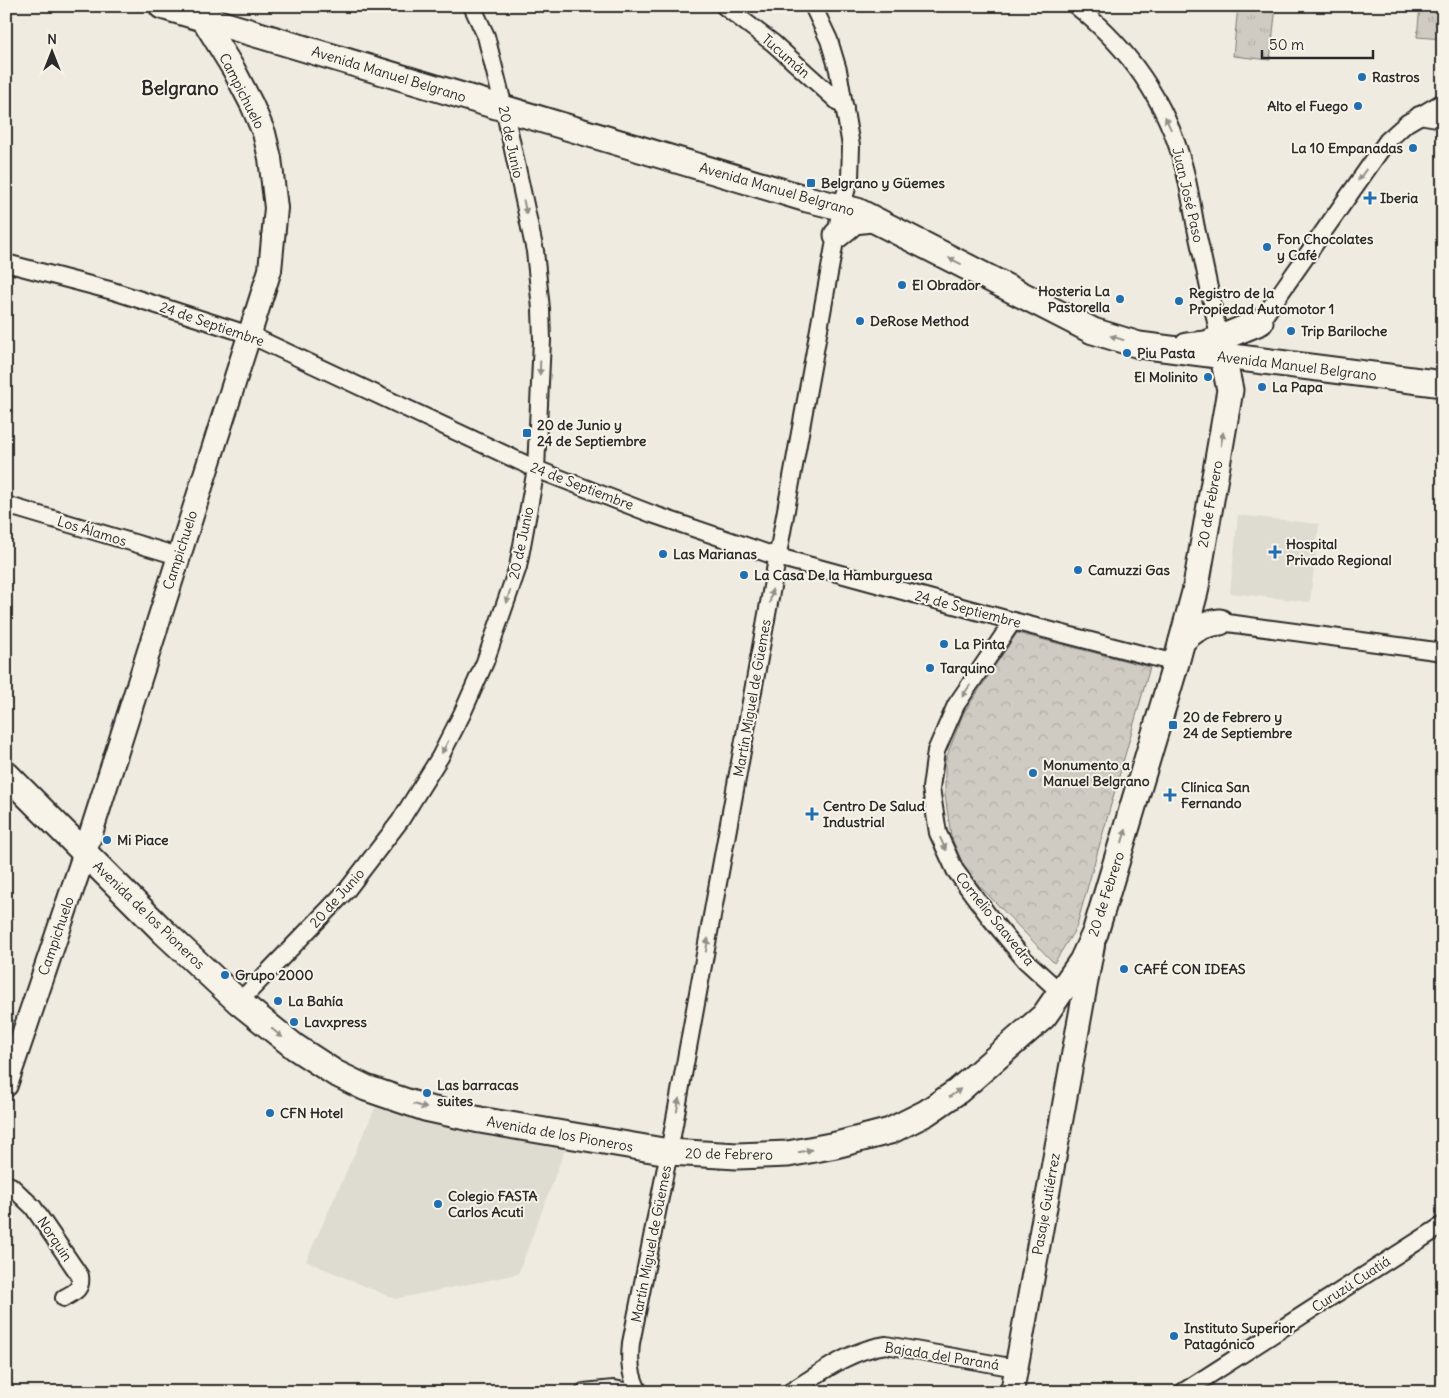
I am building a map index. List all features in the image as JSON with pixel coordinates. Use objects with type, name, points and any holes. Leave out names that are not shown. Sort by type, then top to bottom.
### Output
[{"type":"main road","name":"Avenida Manuel Belgrano","points":[[162,6],[841,208],[857,211],[1093,331],[1139,345],[1164,349],[1206,344],[1273,362],[1443,384]]},
{"type":"main road","points":[[836,235],[854,221],[871,219]]},
{"type":"main road","points":[[1221,348],[1260,322]]},
{"type":"main road","points":[[1230,390],[1238,379],[1256,365],[1273,362],[1263,350],[1258,337],[1260,322]]},
{"type":"main road","name":"20 de Febrero","points":[[669,1152],[737,1156],[788,1154],[836,1145],[890,1131],[926,1112],[958,1091],[1044,1016],[1082,960],[1096,933],[1195,592],[1230,390],[1221,348]]},
{"type":"main road","points":[[1195,592],[1206,614],[1220,622]]},
{"type":"main road","points":[[1179,652],[1192,630],[1204,625],[1220,622]]},
{"type":"main road","name":"Avenida de los Pioneros","points":[[6,774],[164,932],[239,1002],[295,1047],[335,1073],[366,1088],[425,1108],[480,1120],[669,1152]]},
{"type":"street","name":"20 de Junio","points":[[239,1002],[346,890],[400,821],[440,757],[462,714],[485,662],[518,567],[536,469],[542,340],[541,309],[535,251],[504,108],[486,36],[472,6]]},
{"type":"street","name":"Tucumán","points":[[724,6],[773,44],[845,108]]},
{"type":"street","name":"Martín Miguel de Güemes","points":[[639,1392],[632,1378],[629,1363],[631,1343],[669,1152],[841,208],[850,178],[851,146],[838,70],[829,40],[812,6]]},
{"type":"street","name":"Juan José Paso","points":[[1076,6],[1123,49],[1143,75],[1170,127],[1183,164],[1221,348]]},
{"type":"street","name":"Campichuelo","points":[[8,1072],[85,852],[270,270],[276,208],[270,158],[264,133],[234,70],[202,18]]},
{"type":"street","points":[[1260,322],[1378,152],[1396,131],[1419,115],[1443,102]]},
{"type":"street","points":[[1419,115],[1443,119]]},
{"type":"street","name":"24 de Septiembre","points":[[6,263],[113,291],[250,335],[536,469],[652,514],[778,557],[1013,621],[1179,652]]},
{"type":"street","name":"Los Álamos","points":[[6,505],[178,556]]},
{"type":"street","name":"Cornelio Saavedra","points":[[1013,621],[956,705],[936,751],[931,788],[938,833],[955,870],[986,913],[1025,960],[1060,992]]},
{"type":"street","points":[[1220,622],[1443,652]]},
{"type":"street","name":"Pasaje Gutiérrez","points":[[1012,1392],[1096,933]]},
{"type":"street","points":[[1060,992],[1080,1016]]},
{"type":"street","name":"Norquin","points":[[6,1184],[11,1186],[33,1207],[80,1276],[81,1283],[77,1291],[64,1298]]},
{"type":"street","name":"Curuzú Cuatiá","points":[[1183,1392],[1443,1225]]},
{"type":"street","name":"Bajada del Paraná","points":[[790,1392],[856,1352],[870,1347],[886,1345],[1016,1368]]},
{"type":"street","points":[[584,1392],[614,1389],[630,1392]]},
{"type":"shaded area","name":"Hospital Privado Regional","points":[[1238,515],[1319,524],[1310,602],[1230,593]]},
{"type":"shaded area","name":"Colegio FASTA Carlos Acuti","points":[[376,1106],[566,1147],[518,1274],[395,1299],[306,1261]]},
{"type":"green space","points":[[1238,6],[1276,6],[1270,60],[1233,56]]},
{"type":"green space","points":[[1420,6],[1443,6],[1443,39],[1417,37]]},
{"type":"green space","points":[[1017,633],[1150,667],[1076,928],[1054,963],[966,872],[951,836],[945,795],[945,761],[963,714]]},
{"type":"place","name":"Rastros","points":[[1362,77]]},
{"type":"place","name":"Alto el Fuego","points":[[1358,106]]},
{"type":"place","name":"La 10 Empanadas","points":[[1413,148]]},
{"type":"place","name":"Belgrano y Güemes","points":[[811,183]]},
{"type":"place","name":"Iberia","points":[[1370,198]]},
{"type":"place","name":"Fon Chocolates y Café","points":[[1267,247]]},
{"type":"place","name":"El Obrador","points":[[902,285]]},
{"type":"place","name":"Hosteria La Pastorella","points":[[1120,299]]},
{"type":"place","name":"Registro de la Propiedad Automotor 1","points":[[1179,301]]},
{"type":"place","name":"DeRose Method","points":[[860,321]]},
{"type":"place","name":"Trip Bariloche","points":[[1291,331]]},
{"type":"place","name":"Piu Pasta","points":[[1127,353]]},
{"type":"place","name":"El Molinito","points":[[1208,377]]},
{"type":"place","name":"La Papa","points":[[1262,387]]},
{"type":"place","name":"20 de Junio y 24 de Septiembre","points":[[527,433]]},
{"type":"place","name":"Hospital Privado Regional","points":[[1275,552]]},
{"type":"place","name":"Las Marianas","points":[[663,554]]},
{"type":"place","name":"Camuzzi Gas","points":[[1078,570]]},
{"type":"place","name":"La Casa De la Hamburguesa","points":[[744,575]]},
{"type":"place","name":"La Pinta","points":[[944,644]]},
{"type":"place","name":"Tarquino","points":[[930,668]]},
{"type":"place","name":"20 de Febrero y 24 de Septiembre","points":[[1173,725]]},
{"type":"place","name":"Monumento a Manuel Belgrano","points":[[1033,773]]},
{"type":"place","name":"Clínica San Fernando","points":[[1170,795]]},
{"type":"place","name":"Centro De Salud Industrial","points":[[812,814]]},
{"type":"place","name":"Mi Piace","points":[[107,840]]},
{"type":"place","name":"CAFÉ CON IDEAS","points":[[1124,969]]},
{"type":"place","name":"Grupo 2000","points":[[225,975]]},
{"type":"place","name":"La Bahía","points":[[278,1001]]},
{"type":"place","name":"Lavxpress","points":[[294,1022]]},
{"type":"place","name":"Las barracas suites","points":[[427,1093]]},
{"type":"place","name":"CFN Hotel","points":[[270,1113]]},
{"type":"place","name":"Colegio FASTA Carlos Acuti","points":[[438,1204]]},
{"type":"place","name":"Instituto Superior Patagónico","points":[[1174,1336]]},
{"type":"district","name":"Belgrano","points":[[180,88]]}]
